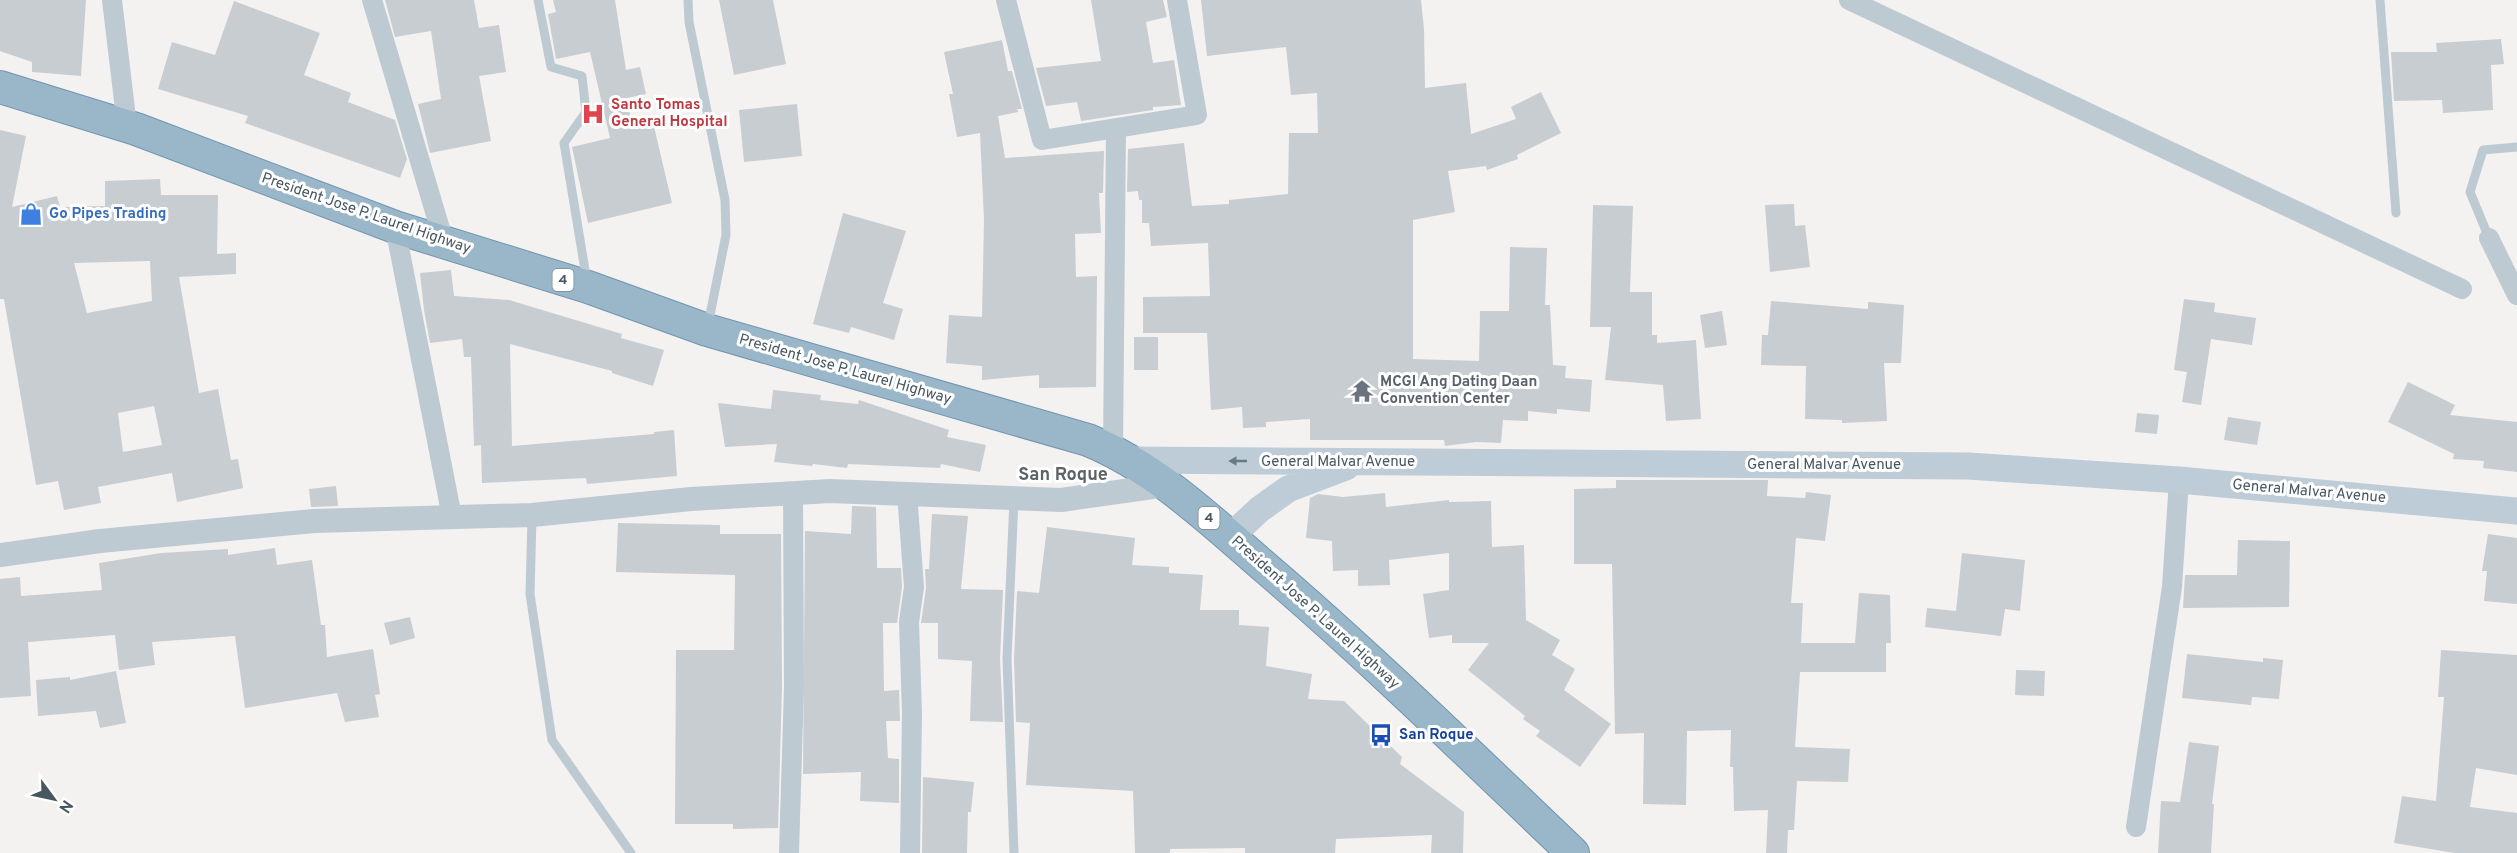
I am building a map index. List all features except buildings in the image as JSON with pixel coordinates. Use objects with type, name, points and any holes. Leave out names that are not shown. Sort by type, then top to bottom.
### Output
[{"type":"highway","name":"President Jose P. Laurel Highway","points":[[0,87],[127,126],[395,227],[588,287],[707,330],[1088,440],[1121,455],[1167,485],[1361,652],[1573,853]]},
{"type":"main road","name":"General Malvar Avenue","points":[[1121,455],[1359,462],[1968,466],[2179,480],[2517,510]]},
{"type":"main road","points":[[1230,537],[1260,509],[1288,489],[1359,462]]},
{"type":"street","points":[[112,0],[127,126]]},
{"type":"street","points":[[372,0],[444,242]]},
{"type":"street","points":[[1006,0],[1042,140],[1197,115],[1177,0]]},
{"type":"street","points":[[1849,0],[2462,289]]},
{"type":"street","points":[[1116,128],[1121,455]]},
{"type":"street","points":[[395,227],[452,517]]},
{"type":"street","points":[[2489,238],[2517,295]]},
{"type":"street","points":[[2136,827],[2172,587],[2179,480]]},
{"type":"street","points":[[0,555],[100,541],[314,521],[532,515],[691,499],[793,493],[908,493],[1061,500],[1167,485]]},
{"type":"street","points":[[789,853],[794,687],[793,493]]},
{"type":"street","points":[[908,493],[914,587],[909,622],[912,713],[910,853]]},
{"type":"lane","points":[[538,0],[551,67],[582,76],[586,112],[564,143],[588,287]]},
{"type":"lane","points":[[688,0],[690,22],[725,200],[726,236],[707,330]]},
{"type":"lane","points":[[2380,0],[2396,213]]},
{"type":"lane","points":[[2489,238],[2470,192],[2483,150],[2517,147]]},
{"type":"lane","points":[[1014,497],[1007,659],[1014,853]]},
{"type":"lane","points":[[532,515],[530,594],[552,740],[631,853]]},
{"type":"place","name":"Santo Tomas General Hospital","points":[[593,114]]},
{"type":"place","name":"Go Pipes Trading","points":[[31,214]]},
{"type":"place","name":"MCGI Ang Dating Daan Convention Center","points":[[1362,391]]},
{"type":"place","name":"San Roque","points":[[1381,735]]},
{"type":"district","name":"San Roque","points":[[1063,475]]}]
